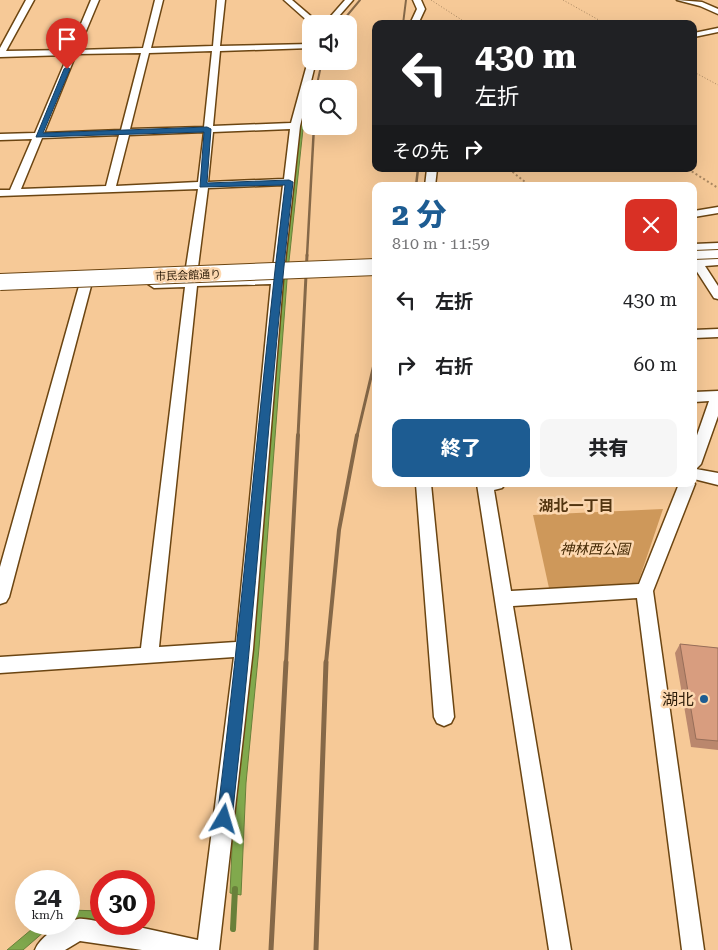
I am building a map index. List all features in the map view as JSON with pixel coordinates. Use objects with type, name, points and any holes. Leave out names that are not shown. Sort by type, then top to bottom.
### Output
[{"type":"street","points":[[0,54],[30,0]]},
{"type":"street","points":[[14,193],[95,0]]},
{"type":"street","points":[[110,189],[159,0]]},
{"type":"street","points":[[192,267],[203,186],[207,129],[221,0]]},
{"type":"street","points":[[288,0],[306,15]]},
{"type":"street","points":[[336,15],[349,0]]},
{"type":"street","points":[[416,20],[421,9],[418,0]]},
{"type":"street","points":[[681,0],[702,4],[718,12]]},
{"type":"street","points":[[0,30],[14,30]]},
{"type":"street","points":[[697,34],[718,30]]},
{"type":"street","points":[[0,54],[302,46]]},
{"type":"street","points":[[208,950],[244,649],[279,271],[295,126],[310,70]]},
{"type":"street","points":[[0,137],[295,126]]},
{"type":"street","points":[[0,193],[289,182]]},
{"type":"street","points":[[697,214],[718,210]]},
{"type":"street","points":[[697,247],[718,246]]},
{"type":"street","points":[[697,259],[718,254]]},
{"type":"street","points":[[697,260],[718,262]]},
{"type":"street","points":[[697,263],[718,295]]},
{"type":"street","points":[[0,274],[192,267],[279,271]]},
{"type":"street","name":"市民会館通り","points":[[0,282],[372,267]]},
{"type":"street","points":[[0,289],[191,283],[279,271]]},
{"type":"street","points":[[149,654],[191,283]]},
{"type":"street","points":[[0,596],[84,286]]},
{"type":"street","points":[[697,334],[718,333]]},
{"type":"street","points":[[697,397],[718,396],[697,456]]},
{"type":"street","points":[[697,475],[718,479]]},
{"type":"street","points":[[423,487],[444,717]]},
{"type":"street","points":[[489,487],[503,599],[560,950]]},
{"type":"street","points":[[686,487],[645,591],[693,950]]},
{"type":"street","points":[[503,599],[645,591]]},
{"type":"street","points":[[0,665],[244,649]]},
{"type":"street","points":[[46,950],[62,938],[80,930],[134,937],[195,950]]},
{"type":"path","points":[[431,0],[462,20]]},
{"type":"path","points":[[563,0],[599,20]]},
{"type":"path","points":[[697,74],[718,85]]},
{"type":"path","points":[[513,172],[525,182]]},
{"type":"path","points":[[693,172],[718,188]]},
{"type":"green space","name":"神林西公園","points":[[663,509],[638,583],[549,588],[533,515]]},
{"type":"shaded area","points":[[302,110],[302,135],[287,280],[259,648],[246,783],[241,895],[230,893],[235,782],[281,280]]},
{"type":"shaded area","points":[[80,910],[90,911],[90,921],[80,920]]},
{"type":"shaded area","points":[[25,935],[40,935],[23,950],[7,950]]},
{"type":"building","points":[[680,644],[718,648],[718,741],[696,739]]},
{"type":"waterway","points":[[233,929],[235,889]]},
{"type":"railway","points":[[348,15],[360,0]]},
{"type":"railway","points":[[404,20],[406,0]]},
{"type":"railway","points":[[318,80],[320,70]]},
{"type":"railway","points":[[307,256],[314,135]]},
{"type":"railway","points":[[416,182],[418,172]]},
{"type":"railway","points":[[298,436],[307,255]]},
{"type":"railway","points":[[357,436],[372,373]]},
{"type":"railway","points":[[286,663],[298,435]]},
{"type":"railway","points":[[326,663],[339,530],[357,435]]},
{"type":"railway","points":[[271,950],[286,662]]},
{"type":"railway","points":[[316,950],[326,662]]},
{"type":"place","name":"湖北","points":[[704,699]]},
{"type":"district","name":"湖北一丁目","points":[[576,506]]},
{"type":"route","points":[[67,69],[39,135],[207,129],[203,186],[289,182],[278,280],[244,649],[224,819]]}]
